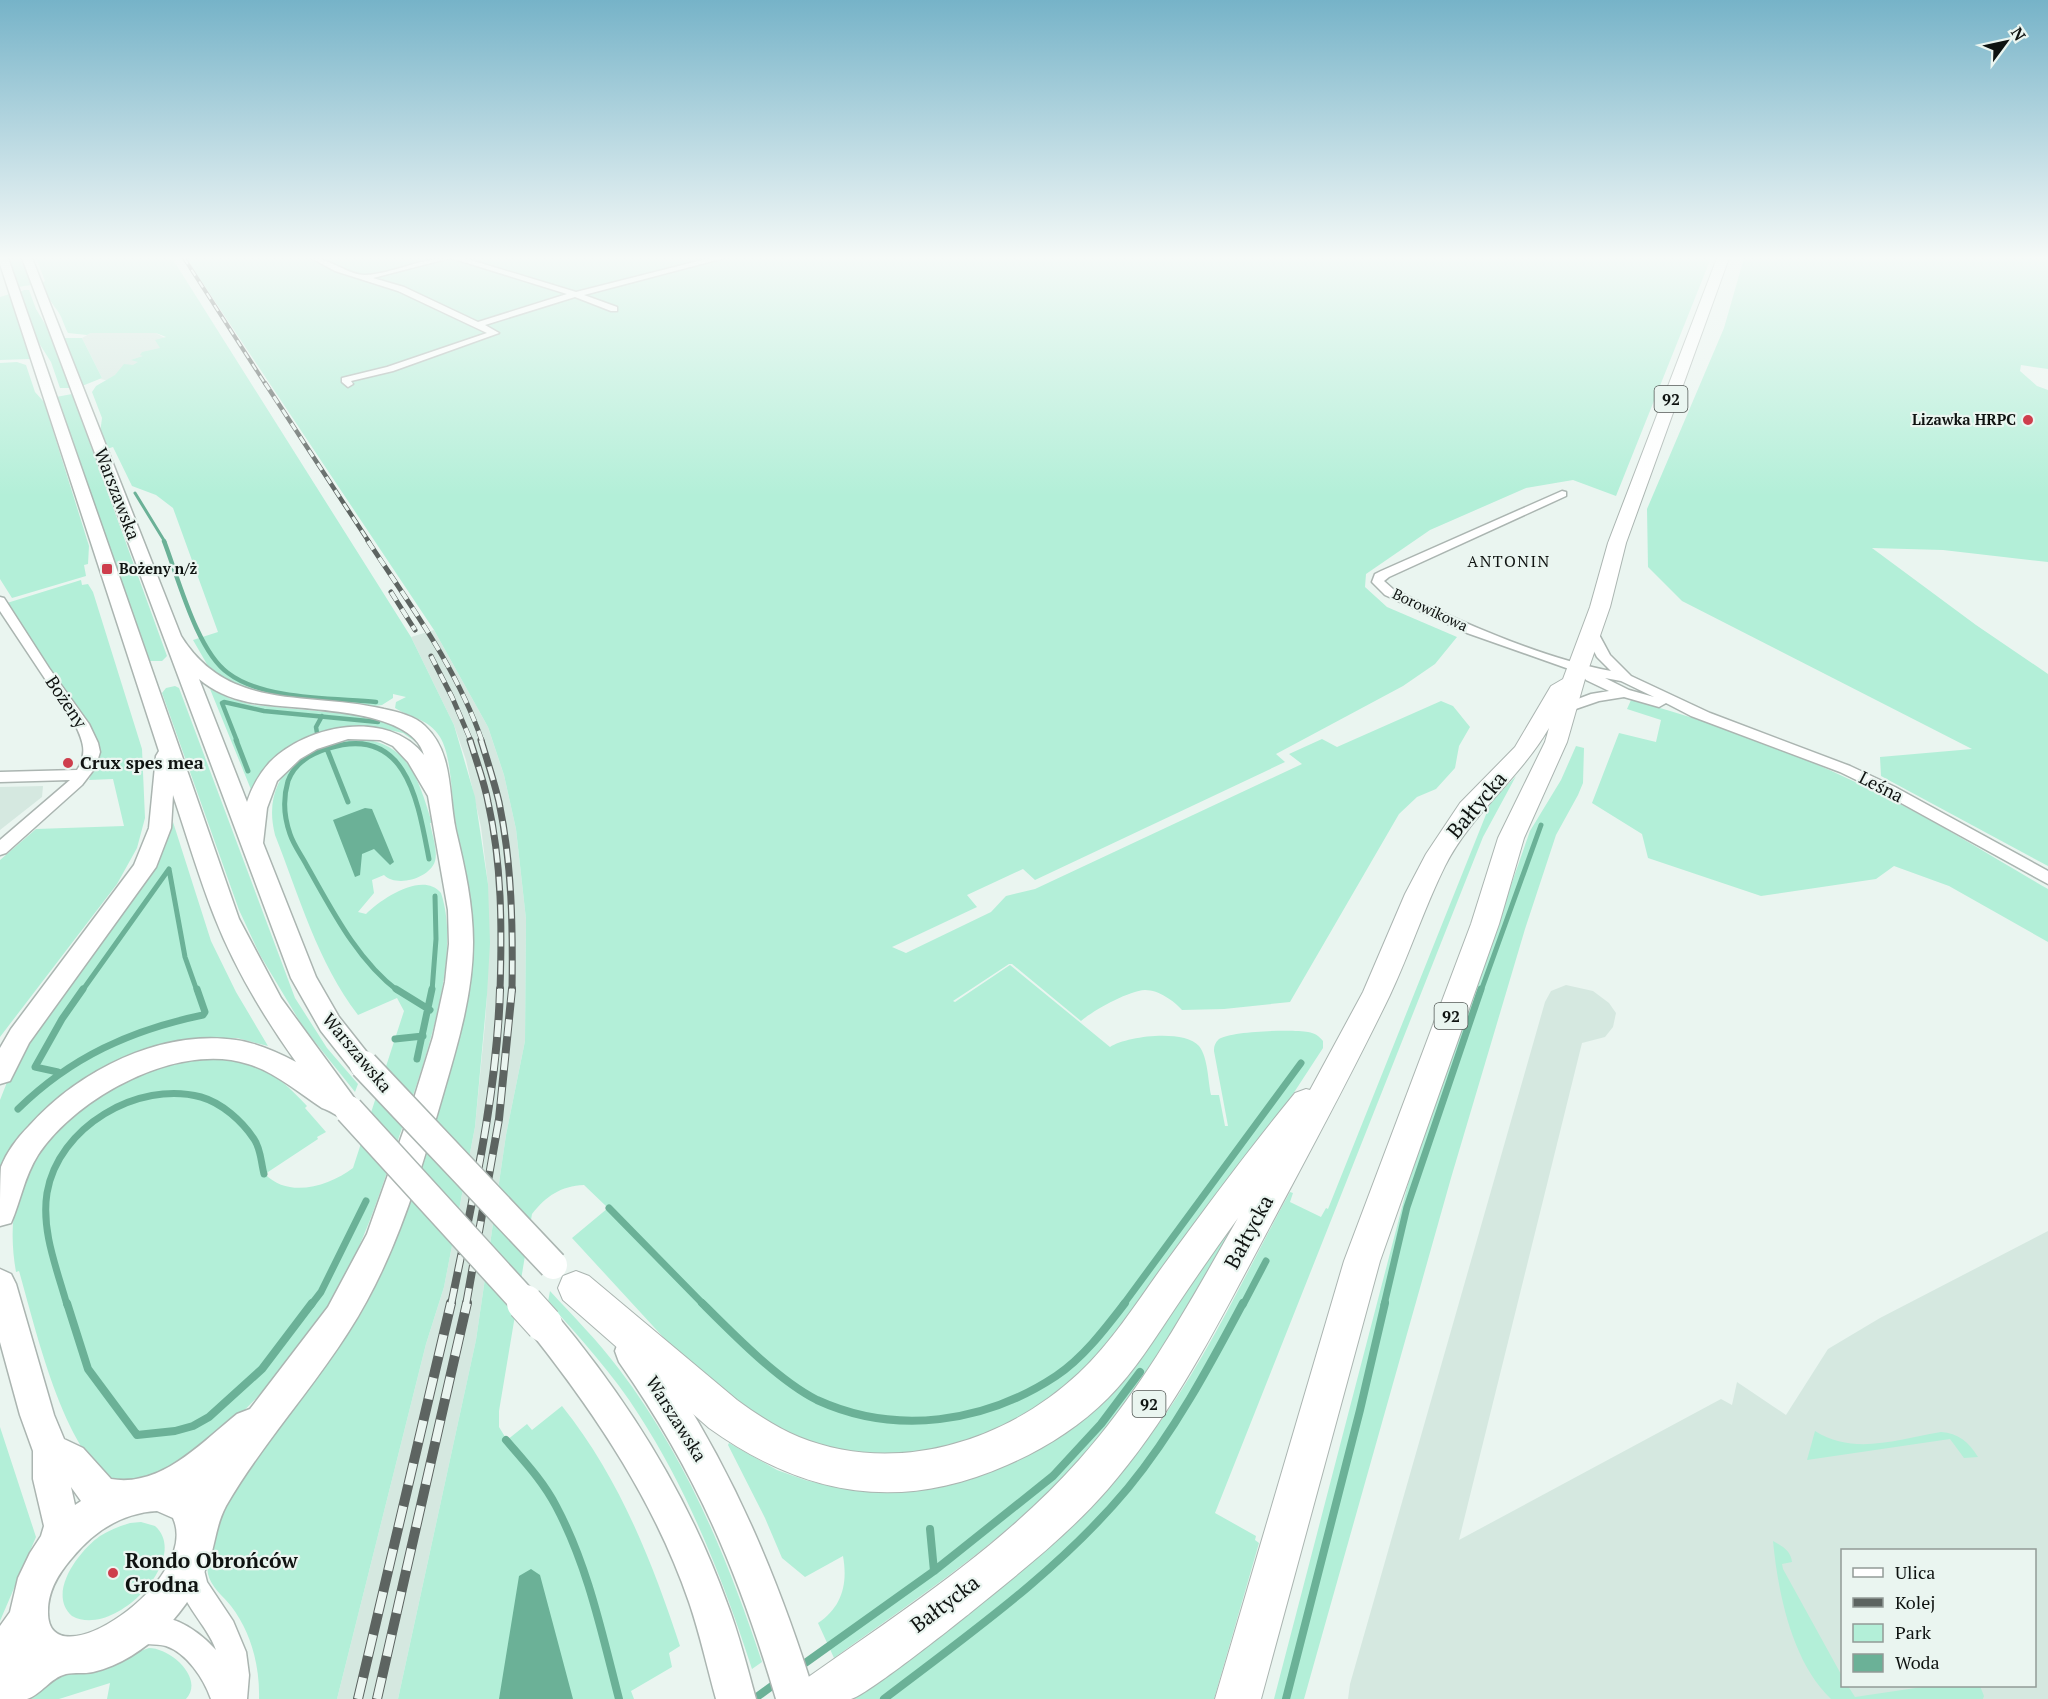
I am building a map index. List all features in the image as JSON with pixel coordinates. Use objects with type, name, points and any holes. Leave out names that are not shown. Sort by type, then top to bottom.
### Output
[{"type":"main road","name":"Warszawska","points":[[37,337],[170,632],[311,992],[342,1040],[623,1341],[669,1402],[701,1455],[742,1541],[781,1648],[796,1699]]},
{"type":"main road","name":"Warszawska","points":[[50,337],[63,392],[166,742],[234,939],[265,998],[290,1037],[349,1110],[544,1324],[614,1414],[652,1476],[671,1514],[707,1601],[734,1691]]},
{"type":"main road","name":"Bałtycka","points":[[1238,1699],[1362,1261],[1485,924],[1511,838],[1556,742],[1607,586],[1617,543],[1694,337]]},
{"type":"main road","points":[[28,1616],[31,1631],[38,1643],[49,1652],[76,1656],[93,1653],[123,1639],[144,1625],[165,1604],[185,1575],[208,1499],[265,1416],[317,1351],[358,1287],[382,1237],[400,1188],[444,1044],[453,1010],[460,965],[458,896],[440,804],[432,748],[425,735],[413,724],[380,713],[273,702],[230,691],[208,678],[193,663],[170,632]]},
{"type":"main road","name":"Bałtycka","points":[[816,1699],[983,1576],[1062,1508],[1130,1430],[1180,1357],[1342,1061],[1377,992],[1422,886],[1443,847],[1480,795],[1524,751],[1559,691],[1573,685]]},
{"type":"main road","points":[[254,851],[256,812],[263,788],[271,774],[285,760],[303,748],[338,736],[377,734],[401,743],[421,765],[440,804]]},
{"type":"main road","points":[[0,1073],[20,1036],[145,867],[160,828],[166,742]]},
{"type":"main road","points":[[0,1213],[6,1185],[14,1167],[46,1124],[89,1090],[122,1071],[155,1058],[188,1050],[218,1048],[237,1050],[276,1064],[349,1110]]},
{"type":"main road","points":[[565,1277],[723,1414],[744,1430],[790,1455],[822,1466],[888,1475],[925,1471],[961,1463],[997,1450],[1038,1430],[1066,1410],[1094,1384],[1120,1354],[1304,1103],[1342,1061]]},
{"type":"main road","points":[[0,1284],[37,1415],[51,1451],[51,1479],[62,1526],[58,1545]]},
{"type":"main road","points":[[0,1657],[20,1632],[28,1616],[33,1588],[43,1565],[58,1545],[92,1515],[137,1496],[180,1483],[242,1431],[265,1416]]},
{"type":"main road","points":[[51,1451],[75,1464],[99,1493],[117,1498],[172,1496],[183,1503],[194,1519],[194,1545]]},
{"type":"main road","points":[[0,1695],[35,1668],[62,1655]]},
{"type":"street","points":[[348,384],[345,380],[390,369],[482,337]]},
{"type":"street","name":"Borowikowa","points":[[1562,494],[1385,574],[1379,578],[1378,582],[1389,592],[1573,685]]},
{"type":"street","name":"Bożeny","points":[[0,601],[86,731],[92,752],[83,775],[69,791],[0,849]]},
{"type":"street","name":"Leśna","points":[[1591,632],[1604,657],[1625,678],[1705,716],[1845,769],[1889,790],[2048,878]]},
{"type":"street","name":"Leśna","points":[[1573,685],[1625,678]]},
{"type":"street","name":"Leśna","points":[[1573,685],[1596,697],[1624,693]]},
{"type":"street","name":"Leśna","points":[[1573,685],[1624,693],[1705,716]]},
{"type":"street","points":[[0,777],[83,775]]},
{"type":"street","points":[[194,1545],[190,1566],[193,1586],[219,1623],[232,1650],[235,1676],[232,1699]]},
{"type":"street","points":[[123,1639],[149,1630],[175,1634],[193,1646],[208,1663],[226,1699]]},
{"type":"shaded area","points":[[163,337],[173,343],[110,381],[100,379],[102,378],[82,338]]},
{"type":"shaded area","points":[[434,630],[488,727],[504,775],[516,829],[526,919],[525,1041],[506,1135],[476,1340],[398,1699],[337,1699],[426,1344],[444,1287],[475,1127],[485,1024],[488,884],[481,827],[466,760],[454,725],[411,637]]},
{"type":"shaded area","points":[[43,786],[42,797],[0,830],[0,787]]},
{"type":"shaded area","points":[[1566,985],[1593,991],[1609,1003],[1616,1013],[1613,1027],[1605,1037],[1582,1043],[1459,1540],[1721,1399],[1732,1405],[1737,1382],[1786,1415],[1828,1349],[1880,1318],[2048,1231],[2048,1699],[1348,1699],[1350,1684],[1545,1002],[1551,991]]},
{"type":"green space","points":[[0,337],[24,337],[30,359],[0,360]]},
{"type":"green space","points":[[36,337],[51,337],[70,388],[60,388],[51,362]]},
{"type":"green space","points":[[165,337],[222,337],[411,637],[454,725],[475,797],[488,884],[490,943],[475,1127],[444,1287],[426,1344],[337,1699],[259,1699],[258,1674],[249,1638],[238,1616],[212,1583],[208,1574],[210,1542],[219,1509],[225,1497],[347,1336],[371,1296],[391,1252],[415,1183],[462,1025],[473,955],[470,903],[444,745],[431,726],[395,708],[396,702],[406,697],[393,694],[393,698],[382,705],[374,706],[292,698],[249,691],[221,677],[208,666],[193,640],[218,632],[173,508],[156,495],[132,486],[113,447],[107,449],[100,433],[102,418],[92,392],[96,386],[115,375],[124,364],[133,365],[138,362],[131,360],[143,356],[140,355],[142,352],[160,348],[155,340]]},
{"type":"green space","points":[[239,337],[1679,337],[1616,496],[1573,480],[1526,488],[1430,530],[1366,574],[1365,587],[1387,607],[1457,637],[1435,664],[1403,686],[1276,754],[1285,762],[1035,880],[1023,869],[967,895],[977,907],[892,947],[906,953],[991,912],[1006,896],[1035,889],[1302,764],[1289,754],[1322,739],[1337,747],[1441,701],[1453,706],[1470,727],[1459,746],[1455,768],[1436,789],[1417,797],[1399,814],[1290,1002],[1224,1009],[1182,1010],[1166,997],[1145,990],[1112,1002],[1081,1021],[1012,964],[1009,964],[953,1001],[955,1002],[1010,965],[1110,1047],[1129,1040],[1155,1036],[1181,1037],[1192,1041],[1199,1046],[1204,1056],[1211,1095],[1219,1095],[1225,1126],[1228,1126],[1214,1051],[1219,1039],[1248,1032],[1300,1031],[1313,1033],[1323,1041],[1323,1048],[1278,1117],[1116,1341],[1070,1389],[980,1444],[876,1461],[780,1436],[662,1340],[664,1338],[572,1238],[608,1208],[584,1185],[568,1187],[555,1193],[532,1214],[499,1411],[499,1427],[507,1440],[527,1424],[532,1430],[562,1406],[601,1462],[632,1521],[658,1583],[680,1646],[669,1653],[672,1667],[631,1691],[634,1699],[398,1699],[476,1340],[506,1135],[525,1041],[526,919],[516,829],[504,775],[488,727],[434,630]]},
{"type":"green space","points":[[1720,337],[2048,337],[2048,369],[2021,365],[2020,371],[2037,386],[2048,390],[2048,562],[1943,550],[1872,548],[1976,625],[2048,674],[2048,866],[1881,776],[1880,757],[1972,749],[1682,601],[1648,567],[1647,509]]},
{"type":"green space","points":[[64,338],[82,338],[102,378],[82,386]]},
{"type":"green space","points":[[17,362],[26,365],[35,392],[44,402],[89,546],[88,564],[84,565],[86,576],[12,598],[0,579],[0,363]]},
{"type":"green space","points":[[72,394],[167,656],[162,661],[150,661],[56,397]]},
{"type":"green space","points":[[81,580],[82,585],[88,584],[93,592],[142,749],[145,818],[137,848],[117,884],[0,1037],[0,860],[36,829],[124,826],[113,779],[89,780],[99,755],[96,738],[7,603]]},
{"type":"green space","points":[[175,686],[179,688],[295,998],[327,1048],[358,1084],[355,1092],[303,1027],[260,955],[239,910],[162,693],[166,688]]},
{"type":"green space","points":[[210,689],[231,699],[253,705],[369,716],[407,728],[419,744],[403,733],[380,728],[334,731],[252,792]]},
{"type":"green space","points":[[1631,700],[1729,730],[1793,754],[1927,818],[2048,889],[2048,942],[1949,886],[1894,866],[1876,879],[1761,896],[1648,858],[1642,834],[1592,803],[1619,733],[1656,742],[1661,720],[1627,709]]},
{"type":"green space","points":[[360,739],[377,742],[391,748],[410,767],[417,779],[432,823],[430,823],[436,852],[432,867],[420,876],[405,881],[390,879],[384,875],[372,880],[374,893],[358,912],[366,914],[392,895],[414,886],[433,887],[441,893],[446,919],[447,949],[444,981],[429,1046],[419,1077],[363,1238],[332,1299],[305,1341],[257,1398],[221,1432],[170,1474],[159,1478],[116,1482],[98,1468],[81,1446],[66,1418],[43,1354],[19,1271],[16,1272],[13,1228],[20,1185],[36,1152],[79,1106],[155,1065],[202,1058],[226,1058],[258,1066],[281,1081],[301,1099],[307,1106],[305,1108],[326,1132],[265,1174],[275,1182],[297,1188],[309,1187],[332,1180],[353,1168],[404,1011],[397,998],[358,1015],[344,995],[310,928],[275,835],[272,814],[274,796],[281,779],[291,766],[305,755],[321,747]]},
{"type":"green space","points":[[1576,746],[1584,748],[1583,783],[1556,835],[1525,929],[1451,1178],[1304,1699],[1274,1699],[1414,1161],[1530,831],[1561,780]]},
{"type":"green space","points":[[1516,776],[1483,837],[1215,1513],[1256,1536],[1255,1540],[1259,1543],[1214,1699],[853,1699],[1011,1579],[1084,1512],[1117,1475],[1149,1437],[1189,1379],[1290,1192],[1293,1193],[1290,1202],[1321,1217],[1326,1208],[1328,1209],[1491,802]]},
{"type":"green space","points":[[173,822],[211,941],[236,992],[268,1046],[237,1038],[181,1041],[21,1136],[0,1167],[0,1100],[21,1052],[152,873],[165,847]]},
{"type":"green space","points":[[1245,1206],[1193,1298],[1137,1388],[1094,1444],[1066,1475],[1035,1505],[970,1559],[834,1658],[818,1623],[833,1610],[841,1594],[845,1576],[843,1556],[805,1577],[782,1558],[729,1443],[777,1470],[805,1480],[834,1487],[882,1492],[932,1488],[962,1481],[1019,1459]]},
{"type":"green space","points":[[550,1291],[619,1369],[665,1437],[719,1546],[749,1623],[762,1662],[752,1669],[717,1570],[674,1476],[639,1415],[618,1385],[548,1302]]},
{"type":"green space","points":[[0,1427],[36,1537],[0,1621]]},
{"type":"green space","points":[[1815,1431],[1830,1439],[1861,1444],[1876,1444],[1941,1432],[1953,1434],[1962,1439],[1978,1457],[1964,1458],[1950,1439],[1807,1460]]},
{"type":"green space","name":"Rondo Obrońców Grodna","points":[[141,1522],[155,1526],[164,1540],[164,1557],[156,1575],[143,1592],[126,1607],[108,1617],[89,1620],[72,1616],[65,1607],[63,1596],[64,1584],[75,1561],[100,1536],[130,1523]]},
{"type":"green space","points":[[1773,1541],[1790,1555],[1792,1562],[1782,1564],[1783,1569],[1841,1674],[1841,1687],[1849,1687],[1855,1697],[1922,1687],[1980,1687],[1983,1699],[1831,1699],[1806,1666],[1797,1646],[1789,1626]]},
{"type":"green space","points":[[149,1648],[157,1649],[175,1659],[188,1674],[191,1691],[186,1699],[107,1699],[110,1683],[59,1699],[13,1699],[55,1675],[77,1673]]},
{"type":"water","points":[[365,808],[372,809],[394,862],[390,865],[374,849],[362,854],[360,875],[355,877],[333,820]]},
{"type":"water","points":[[531,1569],[540,1575],[573,1699],[499,1699],[519,1576]]},
{"type":"waterway","points":[[135,493],[165,542]]},
{"type":"waterway","points":[[164,541],[198,631],[207,648],[228,673],[243,682],[279,693],[376,702]]},
{"type":"waterway","points":[[237,741],[222,703],[224,702],[264,711],[322,717]]},
{"type":"waterway","points":[[317,733],[316,727],[322,717]]},
{"type":"waterway","points":[[322,717],[378,722]]},
{"type":"waterway","points":[[236,740],[248,771]]},
{"type":"waterway","points":[[398,991],[370,965],[346,933],[294,843],[285,814],[286,787],[291,774],[304,760],[329,748],[355,744],[376,747],[392,758],[404,773],[420,814],[429,859]]},
{"type":"waterway","points":[[327,749],[348,802]]},
{"type":"waterway","points":[[1481,991],[1541,825]]},
{"type":"waterway","points":[[82,991],[169,869],[185,957],[197,991]]},
{"type":"waterway","points":[[432,991],[436,939],[435,896]]},
{"type":"waterway","points":[[58,1072],[35,1067],[62,1019],[83,989]]},
{"type":"waterway","points":[[18,1109],[59,1074],[103,1048],[151,1029],[203,1015],[205,1012],[197,989]]},
{"type":"waterway","points":[[396,989],[428,1009]]},
{"type":"waterway","points":[[428,1009],[432,989]]},
{"type":"waterway","points":[[1384,1305],[1407,1207],[1481,989]]},
{"type":"waterway","points":[[422,1036],[428,1009]]},
{"type":"waterway","points":[[395,1039],[422,1036]]},
{"type":"waterway","points":[[417,1059],[422,1036]]},
{"type":"waterway","points":[[1123,1305],[1301,1063]]},
{"type":"waterway","points":[[67,1305],[48,1236],[47,1193],[54,1169],[67,1148],[84,1129],[104,1114],[127,1103],[152,1096],[177,1094],[201,1097],[231,1114],[249,1132],[258,1147],[264,1174]]},
{"type":"waterway","points":[[311,1305],[321,1292],[366,1201]]},
{"type":"waterway","points":[[609,1208],[703,1304]]},
{"type":"waterway","points":[[1243,1305],[1266,1261]]},
{"type":"waterway","points":[[67,1303],[88,1369],[137,1435],[175,1431],[193,1426],[209,1417],[262,1369],[312,1303]]},
{"type":"waterway","points":[[703,1304],[772,1369],[802,1392],[847,1411],[878,1418],[909,1421],[970,1414],[1000,1405],[1029,1392],[1056,1376],[1075,1361],[1125,1303]]},
{"type":"waterway","points":[[884,1699],[1012,1600],[1073,1547],[1101,1518],[1145,1467],[1176,1422],[1243,1303]]},
{"type":"waterway","points":[[1286,1699],[1385,1303]]},
{"type":"waterway","points":[[934,1571],[1053,1476],[1101,1424],[1140,1372]]},
{"type":"waterway","points":[[506,1440],[545,1488],[567,1529],[586,1576],[619,1699]]},
{"type":"waterway","points":[[930,1529],[934,1571]]},
{"type":"waterway","points":[[801,1666],[934,1571]]},
{"type":"waterway","points":[[754,1699],[776,1683]]},
{"type":"railway","points":[[235,337],[266,385]]},
{"type":"railway","points":[[265,383],[369,542]]},
{"type":"railway","points":[[368,541],[446,663],[460,688],[482,741]]},
{"type":"railway","points":[[391,592],[415,630]]},
{"type":"railway","points":[[431,656],[471,741]]},
{"type":"railway","points":[[470,740],[486,794],[496,849],[501,920],[500,991]]},
{"type":"railway","points":[[481,740],[499,802],[507,849],[512,919],[512,989]]},
{"type":"railway","points":[[451,1305],[489,1108],[500,989]]},
{"type":"railway","points":[[466,1305],[499,1119],[512,989]]},
{"type":"railway","points":[[358,1699],[451,1303]]},
{"type":"railway","points":[[377,1699],[467,1303]]},
{"type":"place","name":"Lizawka HRPC","points":[[2028,420]]},
{"type":"place","name":"Bożeny n/ż","points":[[107,569]]},
{"type":"place","name":"Crux spes mea","points":[[68,763]]},
{"type":"place","name":"Rondo Obrońców Grodna","points":[[113,1573]]},
{"type":"district","name":"ANTONIN","points":[[1509,561]]}]
